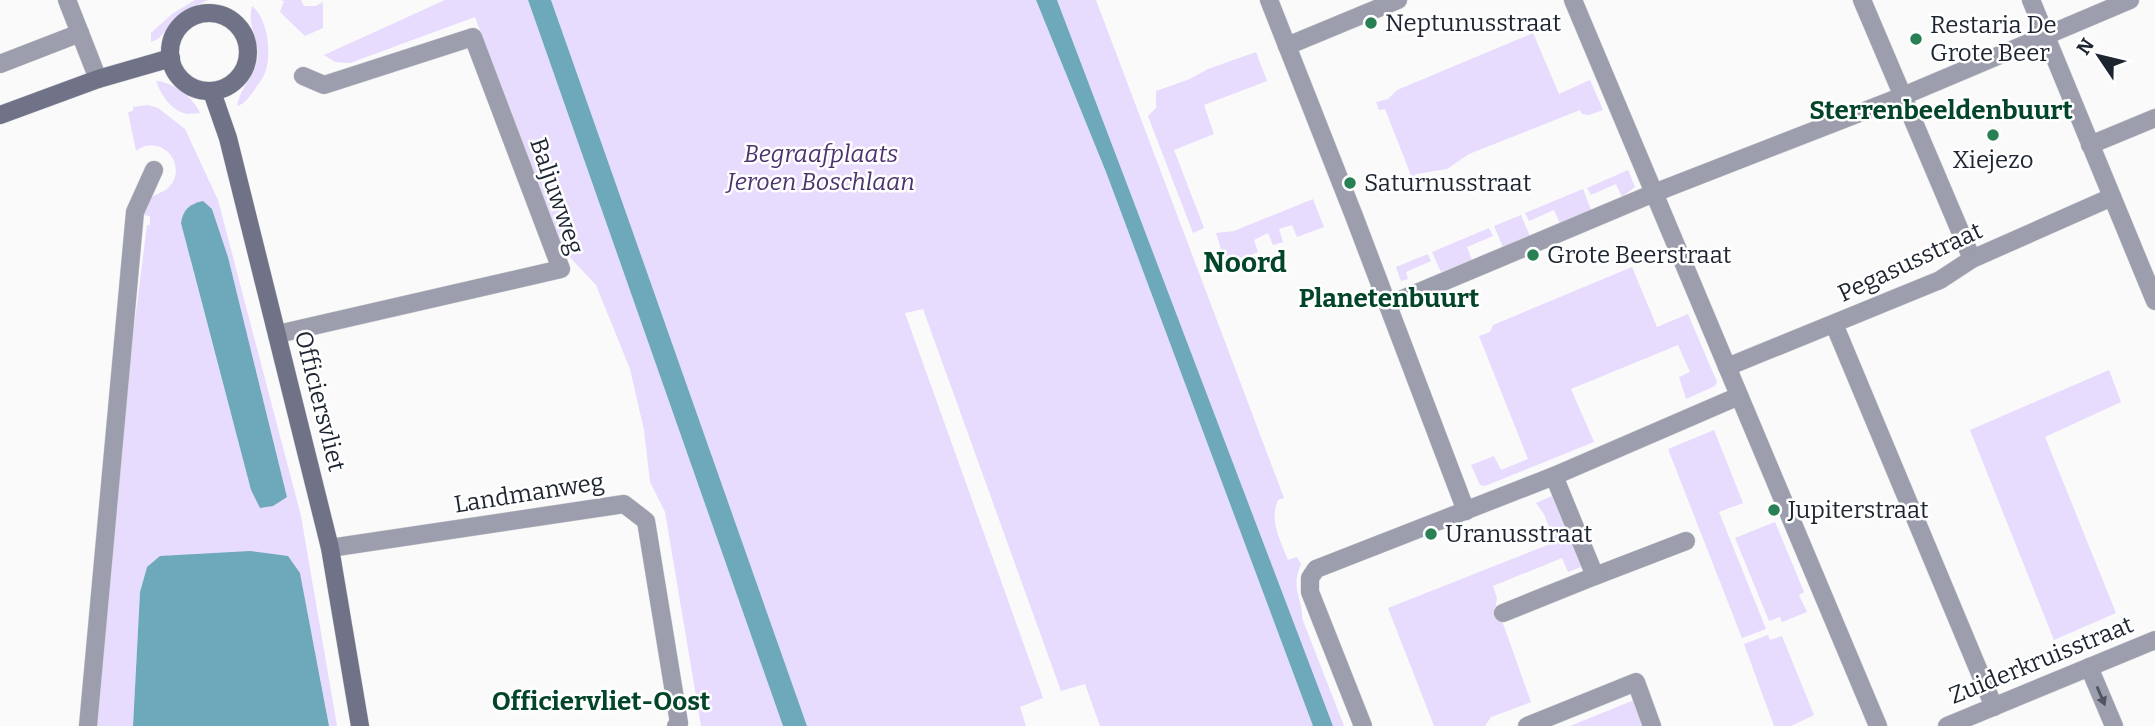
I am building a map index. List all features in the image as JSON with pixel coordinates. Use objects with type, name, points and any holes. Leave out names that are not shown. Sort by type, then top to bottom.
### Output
[{"type":"main road","points":[[223,15],[234,0]]},
{"type":"main road","points":[[203,14],[223,15],[242,31],[247,42],[246,67],[230,86],[212,92],[201,91],[188,85],[178,75],[171,58],[170,45],[176,31],[185,22],[203,14]]},
{"type":"main road","points":[[0,115],[99,79],[171,58]]},
{"type":"main road","name":"Officiersvliet","points":[[212,92],[228,138],[331,548],[360,726]]},
{"type":"street","points":[[67,0],[99,79]]},
{"type":"street","points":[[1269,0],[1466,511]]},
{"type":"street","points":[[1287,47],[1398,0]]},
{"type":"street","points":[[1573,0],[1878,726]]},
{"type":"street","points":[[1862,0],[1972,259]]},
{"type":"street","points":[[2031,0],[2155,300]]},
{"type":"street","points":[[1388,305],[1654,193],[1903,96],[2130,0]]},
{"type":"street","points":[[0,64],[80,33]]},
{"type":"street","name":"Baljuwweg","points":[[278,334],[561,269],[473,37],[324,85],[303,76]]},
{"type":"street","points":[[2090,145],[2155,118]]},
{"type":"street","points":[[88,726],[135,212],[154,170]]},
{"type":"street","name":"Pegasusstraat","points":[[1727,367],[1940,280],[1972,259],[2112,197]]},
{"type":"street","points":[[1834,324],[1994,706]]},
{"type":"street","points":[[1363,726],[1310,592],[1310,578],[1316,569],[1553,476],[1739,396]]},
{"type":"street","points":[[1553,476],[1595,576]]},
{"type":"street","name":"Landmanweg","points":[[331,548],[624,504],[646,521],[679,723],[676,726]]},
{"type":"street","points":[[1503,613],[1686,541]]},
{"type":"street","name":"Zuiderkruisstraat","points":[[1947,726],[2155,640]]},
{"type":"street","points":[[2089,667],[2114,726]]},
{"type":"street","points":[[1527,726],[1636,682],[1652,726]]},
{"type":"green space","points":[[195,0],[208,0],[183,12],[158,39],[151,42],[151,33],[172,14]]},
{"type":"green space","points":[[280,0],[301,0],[304,6],[316,6],[323,2],[323,28],[305,36],[280,12],[284,1]]},
{"type":"green space","points":[[445,0],[528,0],[783,726],[701,726],[665,512],[650,482],[644,430],[630,369],[596,285],[563,250],[475,17],[350,63],[335,62],[324,55]]},
{"type":"green space","name":"Begraafplaats Jeroen Boschlaan","points":[[551,0],[1036,0],[1106,172],[1313,726],[1100,726],[1085,684],[1061,691],[923,309],[905,313],[1043,698],[1020,707],[1026,726],[807,726]]},
{"type":"green space","points":[[1057,0],[1096,0],[1284,498],[1278,500],[1275,523],[1288,560],[1297,557],[1301,564],[1297,587],[1302,618],[1344,726],[1333,726]]},
{"type":"green space","points":[[252,6],[265,27],[267,65],[264,76],[253,92],[237,106],[241,92],[257,62],[258,48],[251,19]]},
{"type":"green space","points":[[1533,33],[1559,94],[1590,80],[1603,110],[1589,115],[1582,114],[1580,110],[1469,154],[1447,169],[1416,174],[1412,178],[1385,109],[1379,110],[1376,102],[1388,99],[1397,90]]},
{"type":"green space","points":[[1256,52],[1267,81],[1204,105],[1214,134],[1174,150],[1204,228],[1193,233],[1148,116],[1156,108],[1156,91]]},
{"type":"green space","points":[[156,81],[182,91],[193,101],[200,113],[188,114],[177,110],[164,97]]},
{"type":"green space","points":[[148,105],[158,108],[185,129],[218,200],[301,516],[337,726],[329,726],[300,573],[147,567],[140,592],[133,726],[94,726],[118,455],[147,225],[150,225],[150,216],[144,215],[150,199],[167,189],[173,181],[176,169],[172,157],[163,148],[148,145],[136,151],[128,112],[133,111],[133,107]],"holes":[[[212,209],[228,257],[287,497],[260,507],[251,490],[191,262]]]},
{"type":"green space","points":[[1628,170],[1635,187],[1622,197],[1616,184],[1591,195],[1587,188]]},
{"type":"green space","points":[[1583,189],[1591,210],[1560,223],[1554,210],[1529,221],[1525,213]]},
{"type":"green space","points":[[1313,199],[1324,227],[1297,237],[1292,225],[1279,229],[1283,242],[1273,245],[1268,233],[1254,240],[1258,252],[1226,265],[1216,233],[1234,231]]},
{"type":"green space","points":[[1521,215],[1530,236],[1503,247],[1494,226]]},
{"type":"green space","points":[[1489,228],[1493,236],[1467,247],[1472,260],[1441,272],[1432,252]]},
{"type":"green space","points":[[1428,254],[1431,261],[1406,272],[1408,279],[1401,281],[1396,267]]},
{"type":"green space","points":[[1632,267],[1657,327],[1688,314],[1717,382],[1715,386],[1686,399],[1679,377],[1690,372],[1678,345],[1571,389],[1594,442],[1485,486],[1480,485],[1471,465],[1494,456],[1501,470],[1528,459],[1479,336],[1490,332],[1493,325]]},
{"type":"green space","points":[[2109,370],[2121,402],[2045,437],[2116,613],[2054,640],[1970,430]]},
{"type":"green space","points":[[1714,430],[1743,503],[1719,512],[1766,629],[1742,638],[1668,449]]},
{"type":"green space","points":[[1552,496],[1581,567],[1568,572],[1562,558],[1493,586],[1496,604],[1531,702],[1491,717],[1485,726],[1434,726],[1388,608],[1555,542],[1544,514],[1536,503]]},
{"type":"green space","points":[[1775,522],[1804,592],[1799,595],[1807,612],[1782,622],[1780,617],[1769,621],[1735,538]]},
{"type":"green space","points":[[1768,635],[1770,640],[1782,636],[1814,715],[1791,726],[1774,726],[1744,644]]},
{"type":"green space","points":[[1649,694],[1661,726],[1570,726]]},
{"type":"water","points":[[528,0],[551,0],[807,726],[783,726]]},
{"type":"water","points":[[1036,0],[1057,0],[1333,726],[1313,726],[1106,172]]},
{"type":"water","points":[[203,201],[212,209],[228,257],[287,497],[273,506],[260,508],[251,490],[181,223],[188,208]]},
{"type":"water","points":[[250,551],[288,556],[300,573],[329,726],[133,726],[140,592],[147,567],[160,556]]},
{"type":"place","name":"Neptunusstraat","points":[[1371,23]]},
{"type":"place","name":"Restaria De Grote Beer","points":[[1916,39]]},
{"type":"place","name":"Xiejezo","points":[[1993,135]]},
{"type":"place","name":"Saturnusstraat","points":[[1350,183]]},
{"type":"place","name":"Grote Beerstraat","points":[[1533,255]]},
{"type":"place","name":"Jupiterstraat","points":[[1774,510]]},
{"type":"place","name":"Uranusstraat","points":[[1431,534]]},
{"type":"district","name":"Sterrenbeeldenbuurt","points":[[1941,110]]},
{"type":"district","name":"Noord","points":[[1245,262]]},
{"type":"district","name":"Planetenbuurt","points":[[1389,298]]},
{"type":"district","name":"Officiervliet-Oost","points":[[601,701]]}]
